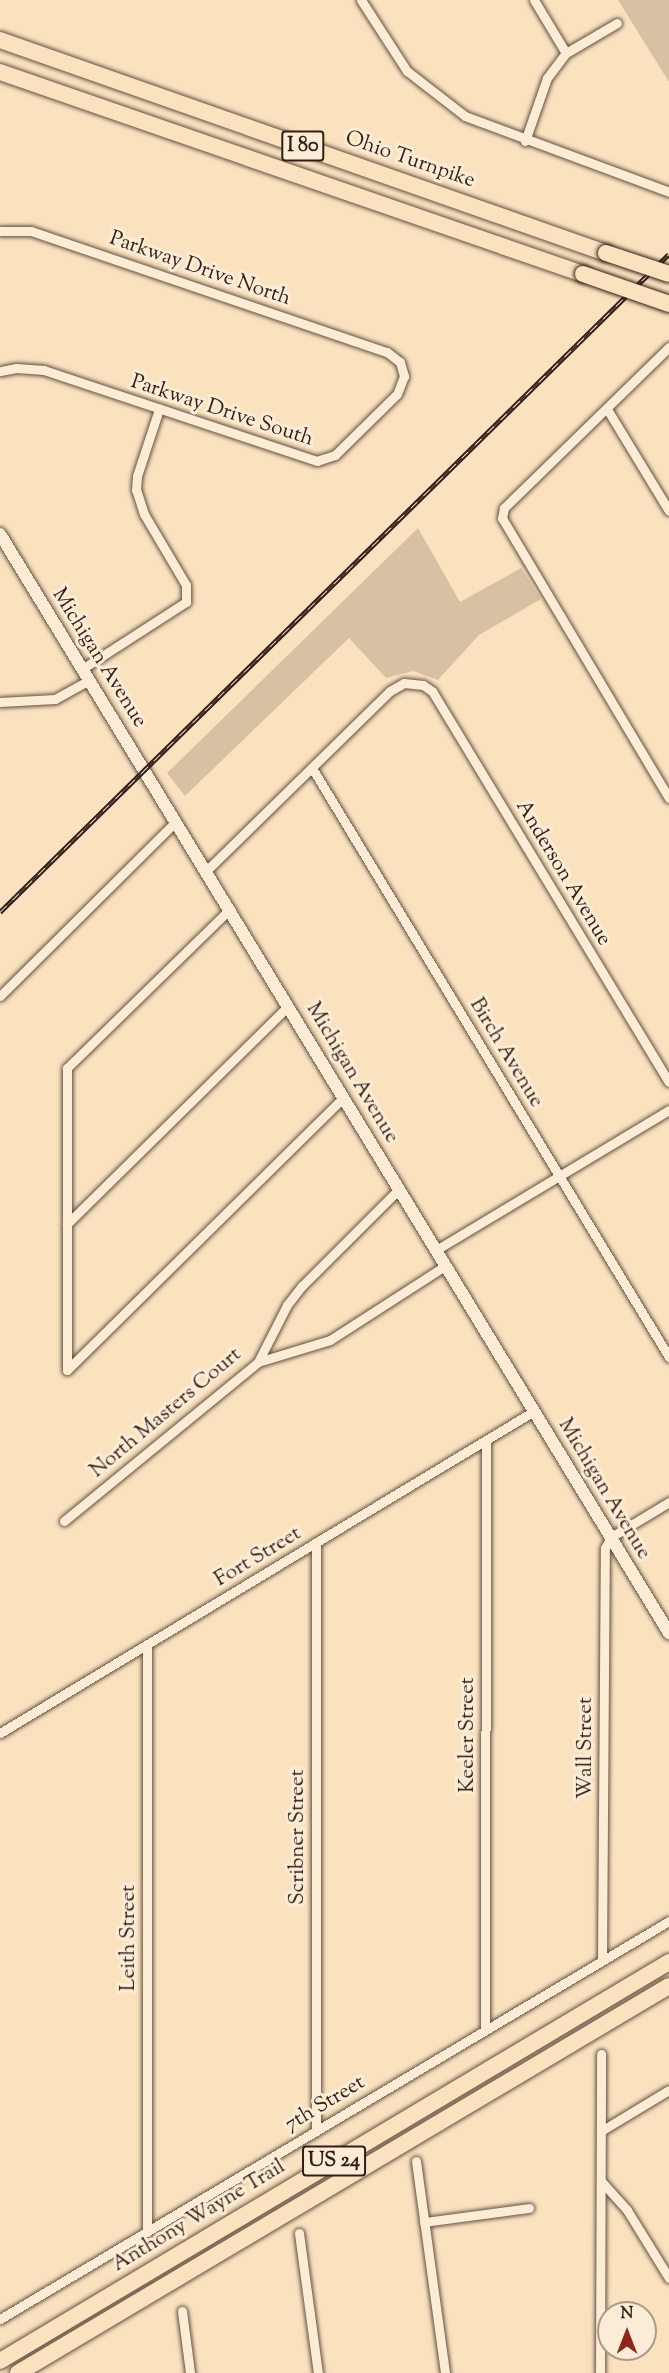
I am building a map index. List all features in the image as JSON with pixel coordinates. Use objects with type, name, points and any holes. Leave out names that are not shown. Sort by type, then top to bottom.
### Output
[{"type":"highway","name":"Ohio Turnpike","points":[[0,40],[669,274]]},
{"type":"highway","name":"I 80","points":[[0,72],[669,304]]},
{"type":"highway","name":"Anthony Wayne Trail","points":[[0,2361],[669,1962]]},
{"type":"highway","name":"Anthony Wayne Trail","points":[[18,2373],[669,1986]]},
{"type":"street","points":[[361,0],[407,70],[429,91],[465,116],[525,141],[669,192]]},
{"type":"street","points":[[534,0],[566,53]]},
{"type":"street","points":[[525,141],[547,78],[566,53],[616,23]]},
{"type":"street","name":"Parkway Drive North","points":[[0,231],[31,231],[387,352]]},
{"type":"street","points":[[669,348],[504,508],[504,527],[669,798]]},
{"type":"street","name":"Parkway Drive South","points":[[0,371],[16,368],[44,370],[303,459],[327,459],[335,455],[403,386],[400,362],[387,352]]},
{"type":"street","points":[[82,669],[186,602],[186,585],[144,514],[136,490],[137,476],[159,409]]},
{"type":"street","points":[[607,409],[669,511]]},
{"type":"street","name":"Michigan Avenue","points":[[0,534],[669,1634]]},
{"type":"street","points":[[0,702],[55,699],[89,680]]},
{"type":"street","name":"Anderson Avenue","points":[[312,768],[390,691],[404,683],[423,685],[438,701],[669,1082]]},
{"type":"street","points":[[206,871],[312,768]]},
{"type":"street","name":"Birch Avenue","points":[[312,768],[669,1357]]},
{"type":"street","points":[[0,996],[176,821]]},
{"type":"street","points":[[230,909],[67,1068],[67,1370],[344,1097]]},
{"type":"street","points":[[67,1224],[288,1006]]},
{"type":"street","points":[[436,1250],[669,1110]]},
{"type":"street","name":"North Masters Court","points":[[64,1521],[258,1362],[287,1305],[302,1286],[399,1189]]},
{"type":"street","points":[[258,1362],[330,1340],[445,1266]]},
{"type":"street","name":"Fort Street","points":[[0,1733],[534,1411]]},
{"type":"street","name":"Keeler Street","points":[[485,2030],[486,1441]]},
{"type":"street","points":[[610,1538],[669,1502]]},
{"type":"street","name":"Wall Street","points":[[602,1960],[604,1548],[610,1538]]},
{"type":"street","name":"Scribner Street","points":[[316,1543],[316,2131]]},
{"type":"street","name":"Leith Street","points":[[147,1644],[147,2232]]},
{"type":"street","name":"7th Street","points":[[0,2319],[669,1921]]},
{"type":"street","points":[[600,2373],[601,2054]]},
{"type":"street","points":[[601,2131],[669,2090]]},
{"type":"street","points":[[416,2161],[445,2373]]},
{"type":"street","points":[[601,2181],[627,2210],[669,2278]]},
{"type":"street","points":[[424,2222],[529,2208]]},
{"type":"street","points":[[299,2233],[318,2373]]},
{"type":"street","points":[[182,2311],[190,2373]]},
{"type":"shaded area","points":[[618,0],[669,0],[669,82]]},
{"type":"shaded area","points":[[418,528],[460,602],[521,568],[541,599],[479,635],[438,680],[413,671],[386,678],[349,638],[185,796],[167,773]]},
{"type":"railway","points":[[0,912],[669,254]]}]
